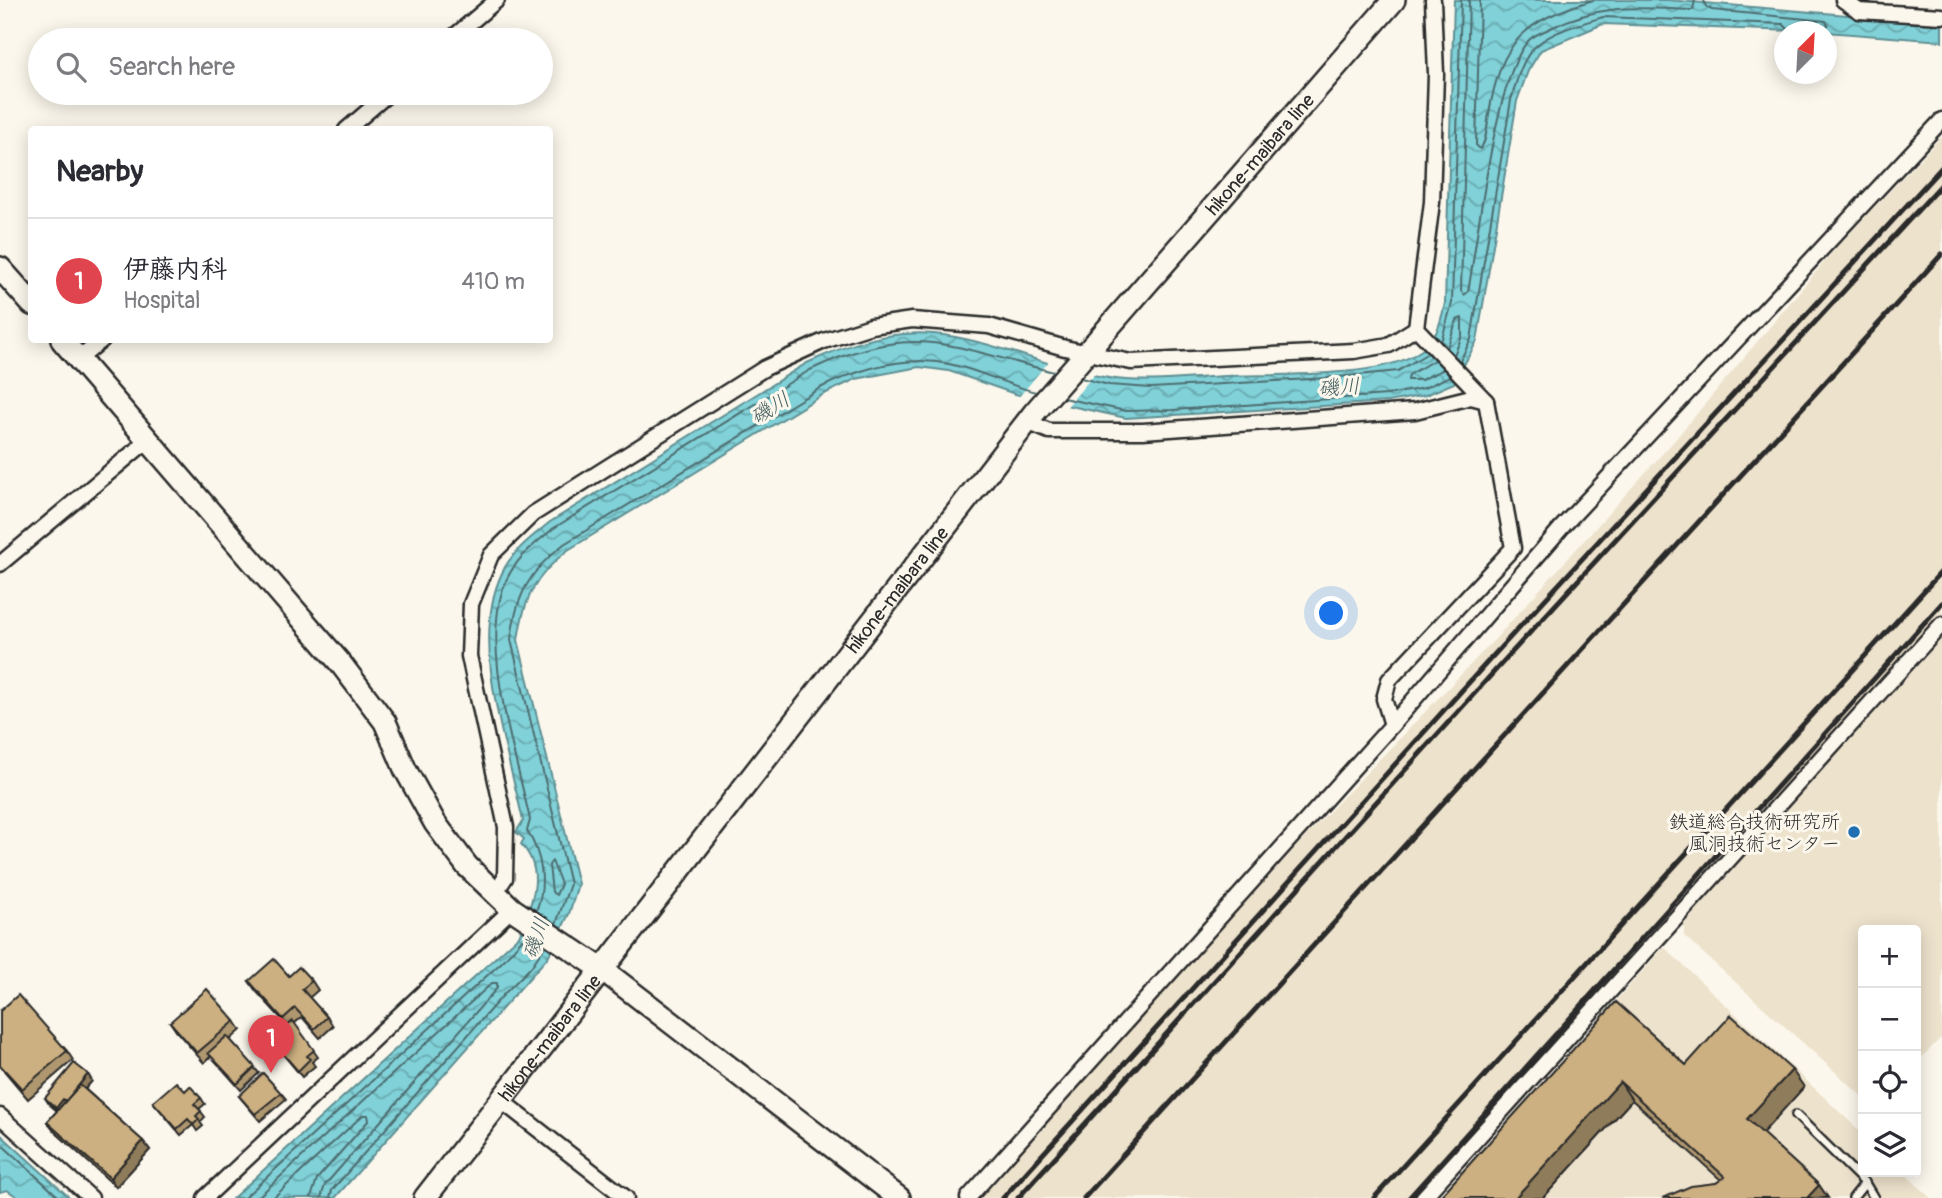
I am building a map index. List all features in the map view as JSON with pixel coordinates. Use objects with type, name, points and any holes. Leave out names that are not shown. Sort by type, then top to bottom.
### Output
[{"type":"main road","name":"hikone-maibara line","points":[[425,1198],[503,1102],[1031,418],[1082,356],[1394,0]]},
{"type":"main road","points":[[0,268],[28,300]]},
{"type":"main road","points":[[65,343],[341,664],[385,722],[405,769],[435,823],[467,866],[514,911],[603,970],[899,1198]]},
{"type":"street","points":[[464,28],[497,0]]},
{"type":"street","points":[[1419,332],[1432,202],[1437,74],[1433,0]]},
{"type":"street","points":[[1843,0],[1859,11],[1942,16]]},
{"type":"street","points":[[351,126],[375,105]]},
{"type":"street","points":[[968,1198],[1392,725],[1562,527],[1942,120]]},
{"type":"street","points":[[495,893],[505,878],[506,827],[469,656],[471,604],[491,555],[533,514],[765,368],[824,341],[871,326],[912,320],[989,326],[1082,356],[1131,362],[1354,351],[1389,345],[1419,332]]},
{"type":"street","points":[[1392,725],[1384,699],[1389,680],[1513,548],[1482,395],[1419,332]]},
{"type":"street","points":[[79,359],[98,343]]},
{"type":"street","points":[[1031,418],[1049,431],[1143,431],[1415,411],[1482,395]]},
{"type":"street","points":[[0,564],[149,440]]},
{"type":"street","points":[[1423,1198],[1942,624]]},
{"type":"street","points":[[205,1198],[514,911]]},
{"type":"street","points":[[503,1102],[625,1198]]},
{"type":"street","points":[[0,1116],[91,1198]]},
{"type":"lane","points":[[1796,1115],[1865,1183],[1874,1198]]},
{"type":"lane","points":[[1853,1198],[1865,1183]]},
{"type":"shaded area","points":[[1942,136],[1942,613],[1697,879],[1414,1198],[976,1198],[1305,837],[1497,637],[1673,442],[1836,248]]},
{"type":"shaded area","name":"鉄道総合技術研究所 風洞技術センター","points":[[1942,638],[1942,1037],[1921,1058],[1921,925],[1858,925],[1858,1093],[1684,936],[1684,924]]},
{"type":"shaded area","points":[[1664,947],[1858,1129],[1858,1177],[1908,1177],[1931,1198],[1440,1198]]},
{"type":"water","name":"磯川","points":[[1454,0],[1668,0],[1942,23],[1942,41],[1837,33],[1837,21],[1774,21],[1774,30],[1603,24],[1541,50],[1528,71],[1517,101],[1477,341],[1454,383],[1426,395],[1388,402],[1126,418],[1015,394],[949,371],[919,367],[856,379],[824,394],[568,550],[547,569],[533,589],[524,612],[518,640],[578,884],[569,914],[548,957],[335,1198],[233,1198],[519,936],[532,901],[535,877],[529,855],[521,844],[524,839],[516,832],[523,821],[494,696],[489,631],[493,601],[502,573],[523,544],[550,522],[807,363],[853,344],[884,336],[917,333],[956,337],[1109,378],[1168,380],[1323,373],[1374,368],[1414,355],[1427,345],[1436,333],[1445,303]]},
{"type":"water","points":[[0,1134],[70,1198],[19,1198],[7,1190],[0,1192]]},
{"type":"pier","points":[[1050,360],[1097,371],[1065,409],[1018,398]]},
{"type":"building","points":[[274,959],[289,976],[299,967],[312,981],[302,989],[327,1017],[314,1029],[295,1008],[283,1019],[249,981]]},
{"type":"building","points":[[207,989],[235,1021],[197,1053],[170,1022]]},
{"type":"building","points":[[18,995],[67,1051],[22,1089],[0,1065],[0,1011]]},
{"type":"building","points":[[1616,1002],[1686,1065],[1731,1015],[1792,1070],[1747,1119],[1819,1185],[1807,1198],[1663,1198],[1691,1186],[1716,1183],[1725,1177],[1620,1082],[1515,1198],[1439,1198]]},
{"type":"building","points":[[293,1021],[314,1050],[307,1056],[310,1059],[298,1071],[271,1040]]},
{"type":"building","points":[[227,1036],[255,1067],[237,1084],[208,1053]]},
{"type":"building","points":[[74,1063],[88,1074],[66,1101],[63,1099],[56,1108],[45,1098]]},
{"type":"building","points":[[263,1073],[281,1093],[255,1114],[239,1096]]},
{"type":"building","points":[[176,1082],[185,1091],[190,1086],[201,1098],[194,1104],[201,1111],[196,1116],[199,1119],[193,1125],[188,1119],[177,1129],[153,1102]]},
{"type":"building","points":[[80,1085],[143,1141],[110,1178],[47,1122]]},
{"type":"railway","points":[[1003,1198],[1492,657],[1942,167]]},
{"type":"railway","points":[[1018,1198],[1502,663],[1942,184]]},
{"type":"railway","points":[[1084,1198],[1942,254]]},
{"type":"railway","points":[[1374,1198],[1942,571]]},
{"type":"railway","points":[[1409,1198],[1942,603]]},
{"type":"place","name":"鉄道総合技術研究所 風洞技術センター","points":[[1854,832]]},
{"type":"place","name":"伊藤内科","points":[[271,1073]]}]
